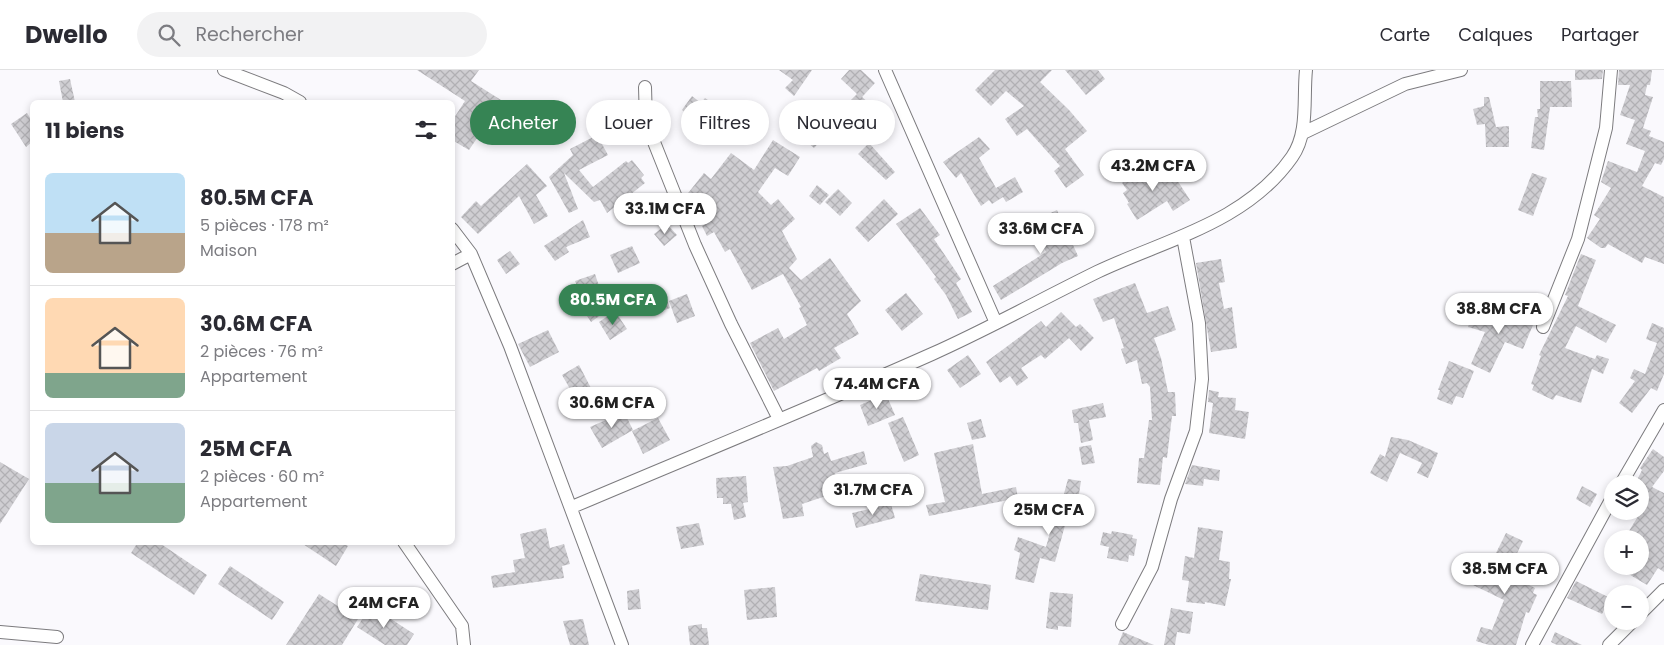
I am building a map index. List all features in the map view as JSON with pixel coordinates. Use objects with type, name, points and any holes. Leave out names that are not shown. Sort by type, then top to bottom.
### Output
[{"type":"street","points":[[224,70],[284,93],[296,100]]},
{"type":"street","points":[[885,70],[996,323]]},
{"type":"street","points":[[572,507],[932,354],[1096,273],[1183,237],[1219,219],[1248,200],[1277,174],[1293,156],[1303,133],[1306,70]]},
{"type":"street","points":[[1303,133],[1405,84],[1456,70]]},
{"type":"street","points":[[1543,327],[1578,240],[1606,128],[1611,70]]},
{"type":"street","points":[[645,87],[646,122],[695,245],[731,324],[779,419]]},
{"type":"street","points":[[455,234],[471,254],[510,346],[572,507],[622,645]]},
{"type":"street","points":[[1122,624],[1152,566],[1171,499],[1196,431],[1202,379],[1199,323],[1183,237]]},
{"type":"street","points":[[455,262],[471,254]]},
{"type":"street","points":[[1626,475],[1664,410]]},
{"type":"street","points":[[1532,645],[1604,513]]},
{"type":"street","points":[[406,545],[462,626],[464,645]]},
{"type":"street","points":[[1649,605],[1664,590]]},
{"type":"street","points":[[1609,645],[1624,630]]},
{"type":"street","points":[[0,632],[57,637]]},
{"type":"building","points":[[417,70],[479,70],[471,81],[501,100],[470,100],[470,145],[472,145],[469,150],[455,142],[455,116],[465,101]]},
{"type":"building","points":[[779,70],[812,70],[794,96],[785,88],[793,80]]},
{"type":"building","points":[[849,70],[861,70],[875,83],[862,97],[865,100],[851,100],[857,94],[841,79]]},
{"type":"building","points":[[995,70],[1052,70],[1040,82],[1069,110],[1087,131],[1065,149],[1084,175],[1066,188],[1054,171],[1060,166],[1027,129],[1017,136],[1005,119],[1024,106],[1006,91],[991,106],[975,90]]},
{"type":"building","points":[[1065,70],[1098,70],[1105,79],[1086,95]]},
{"type":"building","points":[[1575,70],[1603,70],[1602,79],[1575,80]]},
{"type":"building","points":[[1619,70],[1652,70],[1650,85],[1647,85],[1645,95],[1653,97],[1643,128],[1651,131],[1649,136],[1664,142],[1664,159],[1661,165],[1655,163],[1642,186],[1664,197],[1664,264],[1645,257],[1642,263],[1608,244],[1605,248],[1601,248],[1587,238],[1600,219],[1594,215],[1611,188],[1601,182],[1608,161],[1637,172],[1645,151],[1626,144],[1635,120],[1620,115],[1630,85],[1618,85]]},
{"type":"building","points":[[70,79],[75,100],[63,100],[59,81]]},
{"type":"building","points":[[1540,81],[1571,81],[1572,107],[1550,107],[1544,150],[1531,148],[1535,117],[1538,117],[1537,109],[1540,109]]},
{"type":"building","points":[[692,96],[697,100],[689,100]]},
{"type":"building","points":[[1484,97],[1489,97],[1496,127],[1509,126],[1509,147],[1486,147],[1485,124],[1477,125],[1473,109],[1484,106]]},
{"type":"building","points":[[27,113],[30,118],[30,144],[26,147],[11,124]]},
{"type":"building","points":[[979,137],[990,149],[979,158],[996,188],[1015,177],[1023,192],[1006,202],[1003,197],[992,204],[989,200],[981,206],[961,173],[956,178],[943,162]]},
{"type":"building","points":[[773,140],[800,157],[788,176],[775,168],[758,192],[771,205],[778,199],[795,219],[782,231],[797,259],[789,268],[801,280],[830,258],[861,301],[847,314],[859,334],[834,348],[841,358],[819,371],[817,368],[774,391],[750,343],[778,328],[784,339],[807,325],[799,308],[801,307],[783,274],[752,290],[730,249],[725,252],[714,232],[707,236],[702,226],[708,222],[688,206],[690,201],[685,197],[704,173],[711,179],[731,153],[754,170]]},
{"type":"building","points":[[586,141],[586,145],[602,145],[608,155],[579,170],[593,187],[626,161],[628,163],[632,160],[644,175],[641,178],[645,183],[607,213],[600,200],[594,202],[564,173],[578,209],[569,213],[549,177],[573,155],[570,149]]},
{"type":"building","points":[[867,145],[871,145],[895,172],[886,180],[858,154]]},
{"type":"building","points":[[527,164],[547,186],[536,195],[548,216],[534,224],[519,196],[478,234],[461,217],[476,201],[481,206]]},
{"type":"building","points":[[1142,166],[1151,176],[1168,166],[1190,200],[1173,211],[1167,201],[1137,220],[1127,204],[1129,203],[1123,193],[1127,190],[1122,183]]},
{"type":"building","points":[[1532,173],[1547,178],[1533,216],[1518,210]]},
{"type":"building","points":[[817,185],[829,195],[820,205],[809,196]]},
{"type":"building","points":[[838,189],[852,203],[840,216],[825,202]]},
{"type":"building","points":[[884,199],[898,214],[868,242],[855,228]]},
{"type":"building","points":[[920,208],[940,235],[934,239],[961,279],[956,283],[972,312],[958,319],[946,295],[934,279],[936,277],[896,224]]},
{"type":"building","points":[[1057,210],[1078,256],[1062,263],[1001,300],[993,286],[1046,252],[1031,222]]},
{"type":"building","points":[[583,220],[590,237],[566,247],[569,252],[555,261],[544,246]]},
{"type":"building","points":[[667,224],[677,235],[664,246],[654,234]]},
{"type":"building","points":[[632,246],[640,263],[618,273],[610,255]]},
{"type":"building","points":[[510,251],[520,264],[506,274],[497,260]]},
{"type":"building","points":[[1581,254],[1596,260],[1578,306],[1616,325],[1606,343],[1576,326],[1565,348],[1595,359],[1597,355],[1609,359],[1603,374],[1592,369],[1581,403],[1556,395],[1553,400],[1532,390],[1534,385],[1531,384],[1541,356],[1539,355],[1568,296],[1565,295]]},
{"type":"building","points":[[1221,259],[1225,282],[1219,283],[1224,309],[1232,307],[1237,348],[1211,352],[1196,263]]},
{"type":"building","points":[[595,274],[602,295],[592,299],[602,314],[591,322],[582,308],[585,306],[575,281]]},
{"type":"building","points":[[1135,283],[1147,313],[1168,306],[1176,330],[1154,338],[1161,358],[1168,392],[1175,392],[1176,416],[1172,416],[1167,458],[1163,457],[1160,485],[1137,483],[1139,458],[1144,458],[1149,420],[1152,420],[1150,387],[1147,383],[1142,384],[1137,360],[1126,364],[1121,349],[1124,348],[1114,318],[1103,322],[1093,299]]},
{"type":"building","points":[[906,293],[923,314],[902,331],[885,310]]},
{"type":"building","points":[[665,294],[670,308],[657,313],[652,299]]},
{"type":"building","points":[[687,294],[695,316],[677,323],[669,301]]},
{"type":"building","points":[[1474,309],[1502,319],[1509,310],[1535,320],[1523,349],[1505,342],[1490,373],[1471,364],[1485,332],[1468,327]]},
{"type":"building","points":[[615,311],[627,329],[610,340],[599,322]]},
{"type":"building","points":[[1061,312],[1076,327],[1080,324],[1094,338],[1081,351],[1069,338],[1045,359],[1041,355],[1021,368],[1028,378],[1017,386],[1010,376],[1000,383],[986,362],[1041,321],[1046,327]]},
{"type":"building","points":[[1652,323],[1664,328],[1664,374],[1657,391],[1651,388],[1632,413],[1619,403],[1635,381],[1630,378],[1634,369],[1645,374],[1657,343],[1646,339]]},
{"type":"building","points":[[548,330],[559,352],[530,367],[518,344]]},
{"type":"building","points":[[968,355],[981,374],[960,388],[947,370]]},
{"type":"building","points":[[1449,361],[1474,371],[1463,398],[1456,396],[1452,405],[1437,399],[1440,390],[1438,390]]},
{"type":"building","points":[[579,365],[593,392],[577,401],[562,375]]},
{"type":"building","points":[[1209,390],[1219,392],[1218,397],[1236,398],[1235,410],[1249,412],[1245,439],[1209,433],[1213,403],[1208,402]]},
{"type":"building","points":[[886,394],[895,415],[868,426],[860,405]]},
{"type":"building","points":[[1103,403],[1106,417],[1089,420],[1093,440],[1081,443],[1078,423],[1074,423],[1072,410]]},
{"type":"building","points":[[624,412],[633,430],[602,448],[590,427]]},
{"type":"building","points":[[903,417],[919,455],[904,462],[888,423]]},
{"type":"building","points":[[658,418],[670,440],[643,454],[632,431]]},
{"type":"building","points":[[981,419],[986,437],[972,440],[967,423]]},
{"type":"building","points":[[1391,437],[1408,440],[1438,453],[1428,478],[1417,473],[1422,463],[1400,453],[1387,482],[1370,473],[1380,454],[1385,457]]},
{"type":"building","points":[[816,442],[822,445],[824,454],[828,452],[831,461],[864,451],[867,464],[835,473],[841,491],[802,504],[804,516],[783,519],[773,467],[787,466],[813,457],[811,446]]},
{"type":"building","points":[[973,444],[982,494],[1016,487],[1018,498],[929,516],[926,505],[945,502],[934,453]]},
{"type":"building","points":[[1091,445],[1095,463],[1082,465],[1079,447]]},
{"type":"building","points":[[1653,449],[1664,457],[1664,471],[1652,487],[1664,493],[1664,572],[1658,568],[1647,585],[1630,575],[1649,575],[1649,530],[1630,530],[1636,520],[1649,520],[1649,475],[1640,475],[1642,470],[1640,468]]},
{"type":"building","points":[[0,462],[29,479],[0,524]]},
{"type":"building","points":[[1192,465],[1220,470],[1219,481],[1204,479],[1203,486],[1185,484]]},
{"type":"building","points":[[746,476],[748,502],[743,503],[746,517],[734,520],[731,504],[723,504],[723,498],[717,498],[716,478]]},
{"type":"building","points":[[1068,479],[1081,481],[1079,494],[1084,495],[1077,521],[1067,518],[1055,562],[1040,558],[1034,583],[1015,579],[1020,553],[1014,550],[1018,537],[1046,547],[1053,522],[1056,523]]},
{"type":"building","points":[[1582,486],[1597,494],[1590,507],[1576,499]]},
{"type":"building","points":[[891,504],[895,518],[856,528],[852,513]]},
{"type":"building","points":[[699,523],[704,545],[681,549],[676,527]]},
{"type":"building","points":[[1198,527],[1223,531],[1219,560],[1230,562],[1229,579],[1231,579],[1225,606],[1205,602],[1205,604],[1186,602],[1189,581],[1182,580],[1185,556],[1194,558]]},
{"type":"building","points":[[546,528],[550,548],[564,544],[570,564],[562,566],[564,578],[493,588],[491,576],[515,572],[513,560],[525,558],[520,534]]},
{"type":"building","points":[[1112,531],[1133,535],[1132,538],[1137,539],[1134,556],[1129,555],[1128,562],[1107,558],[1109,547],[1100,545],[1103,532],[1111,534]]},
{"type":"building","points":[[1506,533],[1523,541],[1509,570],[1513,572],[1511,576],[1535,588],[1533,593],[1537,595],[1529,613],[1526,612],[1516,645],[1489,645],[1476,641],[1481,627],[1492,630],[1504,600],[1473,585],[1486,559],[1492,561]]},
{"type":"building","points":[[136,545],[162,545],[207,575],[194,595],[131,553]]},
{"type":"building","points":[[304,545],[348,546],[336,566]]},
{"type":"building","points":[[230,566],[284,602],[272,620],[218,584]]},
{"type":"building","points":[[920,574],[991,585],[988,610],[915,601]]},
{"type":"building","points":[[1576,581],[1604,595],[1604,610],[1602,614],[1567,598]]},
{"type":"building","points":[[775,587],[777,617],[747,620],[744,590]]},
{"type":"building","points":[[639,589],[641,609],[628,610],[627,591]]},
{"type":"building","points":[[1050,592],[1073,594],[1071,627],[1058,626],[1058,630],[1046,628]]},
{"type":"building","points":[[319,594],[358,619],[342,645],[286,645]]},
{"type":"building","points":[[371,606],[414,634],[407,645],[385,645],[357,627]]},
{"type":"building","points":[[1171,608],[1193,612],[1190,634],[1177,632],[1175,645],[1164,645]]},
{"type":"building","points":[[583,619],[589,645],[570,645],[563,621]]},
{"type":"building","points":[[702,624],[702,628],[707,628],[709,645],[690,645],[688,626]]},
{"type":"building","points":[[1123,632],[1154,645],[1118,645]]},
{"type":"building","points":[[1555,632],[1582,645],[1557,645],[1551,642]]}]
